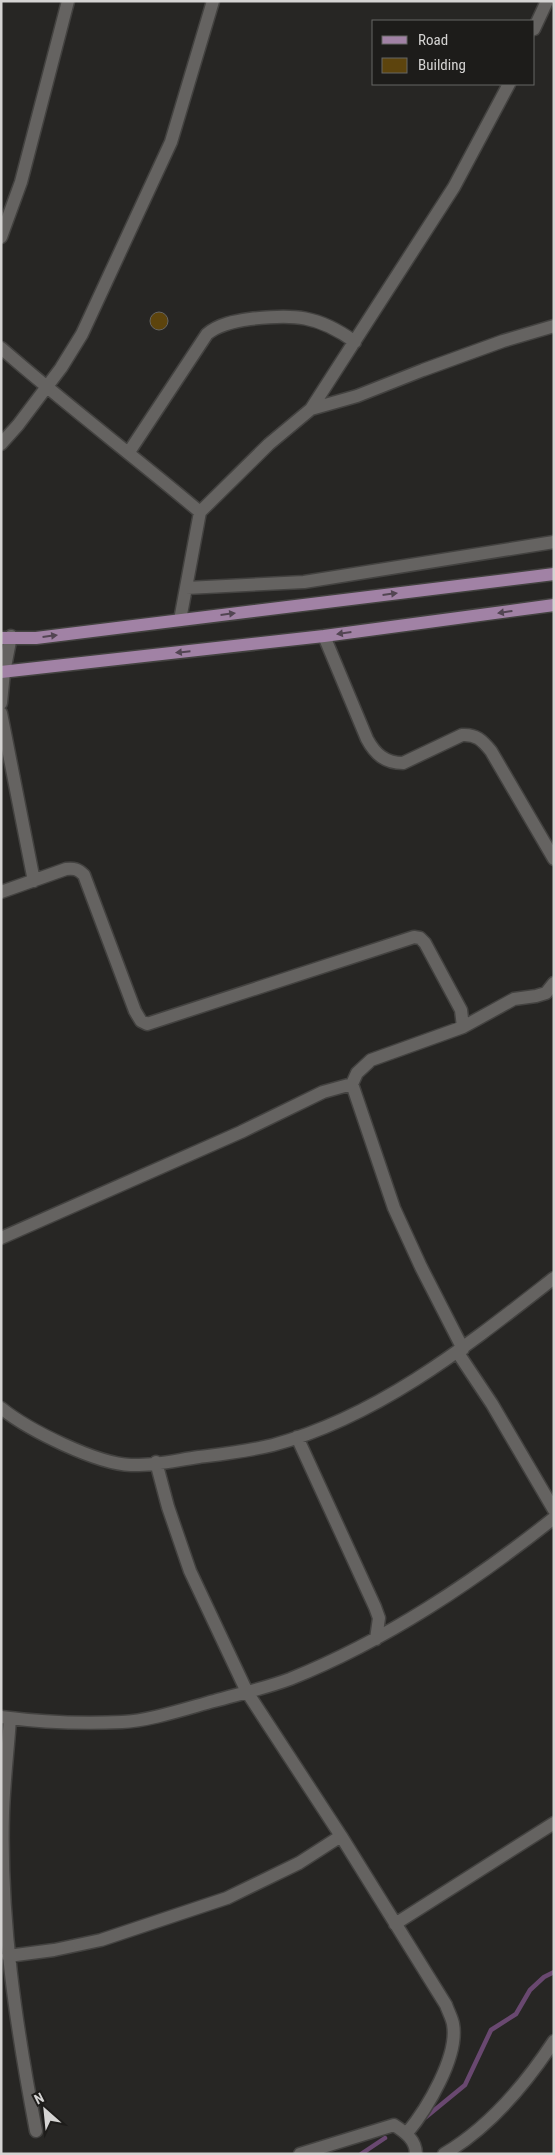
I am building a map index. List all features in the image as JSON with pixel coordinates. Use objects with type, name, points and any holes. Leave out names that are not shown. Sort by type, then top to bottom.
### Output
[{"type":"main road","points":[[6,637],[36,638],[554,574]]},
{"type":"main road","points":[[2,672],[324,636],[554,605]]},
{"type":"street","points":[[1,236],[21,182],[68,1]]},
{"type":"street","points":[[1,444],[18,425],[46,387],[82,334],[171,142],[214,1]]},
{"type":"street","points":[[535,27],[546,1]]},
{"type":"street","points":[[180,620],[200,512],[269,444],[310,409],[454,187],[509,85]]},
{"type":"street","points":[[129,452],[207,334],[214,327],[239,321],[284,315],[312,320],[336,328],[355,342]]},
{"type":"street","points":[[310,409],[357,396],[432,367],[554,326]]},
{"type":"street","points":[[1,348],[200,512]]},
{"type":"street","points":[[186,588],[304,582],[554,542]]},
{"type":"street","points":[[324,636],[367,739],[377,754],[394,763],[403,763],[462,735],[470,734],[479,738],[491,751],[554,859]]},
{"type":"street","points":[[1,703],[6,637]]},
{"type":"street","points":[[1,713],[34,881]]},
{"type":"street","points":[[1,892],[71,868],[84,875],[135,1011],[141,1021],[147,1024],[414,937],[420,938],[425,943],[461,1010],[463,1027]]},
{"type":"street","points":[[554,983],[546,993],[514,999],[463,1027],[371,1060],[357,1073],[352,1084],[394,1208],[460,1351],[554,1510]]},
{"type":"street","points":[[1,1238],[242,1132],[323,1092],[352,1084]]},
{"type":"street","points":[[1,1408],[18,1421],[105,1461],[132,1465],[254,1448],[297,1437],[356,1414],[460,1351],[554,1278]]},
{"type":"street","points":[[297,1437],[375,1607],[379,1618],[376,1639]]},
{"type":"street","points":[[156,1462],[168,1507],[190,1571],[247,1692],[341,1836],[446,2006],[453,2023],[453,2041],[440,2084],[422,2116],[407,2133]]},
{"type":"street","points":[[36,2131],[22,2058],[8,1956],[3,1814],[6,1717],[124,1722],[183,1710],[289,1679],[376,1639],[429,1608],[500,1561],[554,1518]]},
{"type":"street","points":[[395,1924],[554,1823]]},
{"type":"street","points":[[8,1956],[54,1950],[101,1940],[227,1898],[299,1863],[341,1836]]},
{"type":"street","points":[[444,2154],[455,2148],[506,2106],[554,2041]]},
{"type":"street","points":[[300,2154],[394,2125],[407,2133],[416,2147],[416,2154]]},
{"type":"building","points":[[159,312],[165,315],[168,321],[165,327],[159,330],[153,327],[150,321],[153,315]]},
{"type":"waterway","points":[[426,2117],[465,2085],[491,2030],[516,2014],[530,1990],[544,1977],[554,1972]]},
{"type":"waterway","points":[[361,2154],[385,2138]]}]
